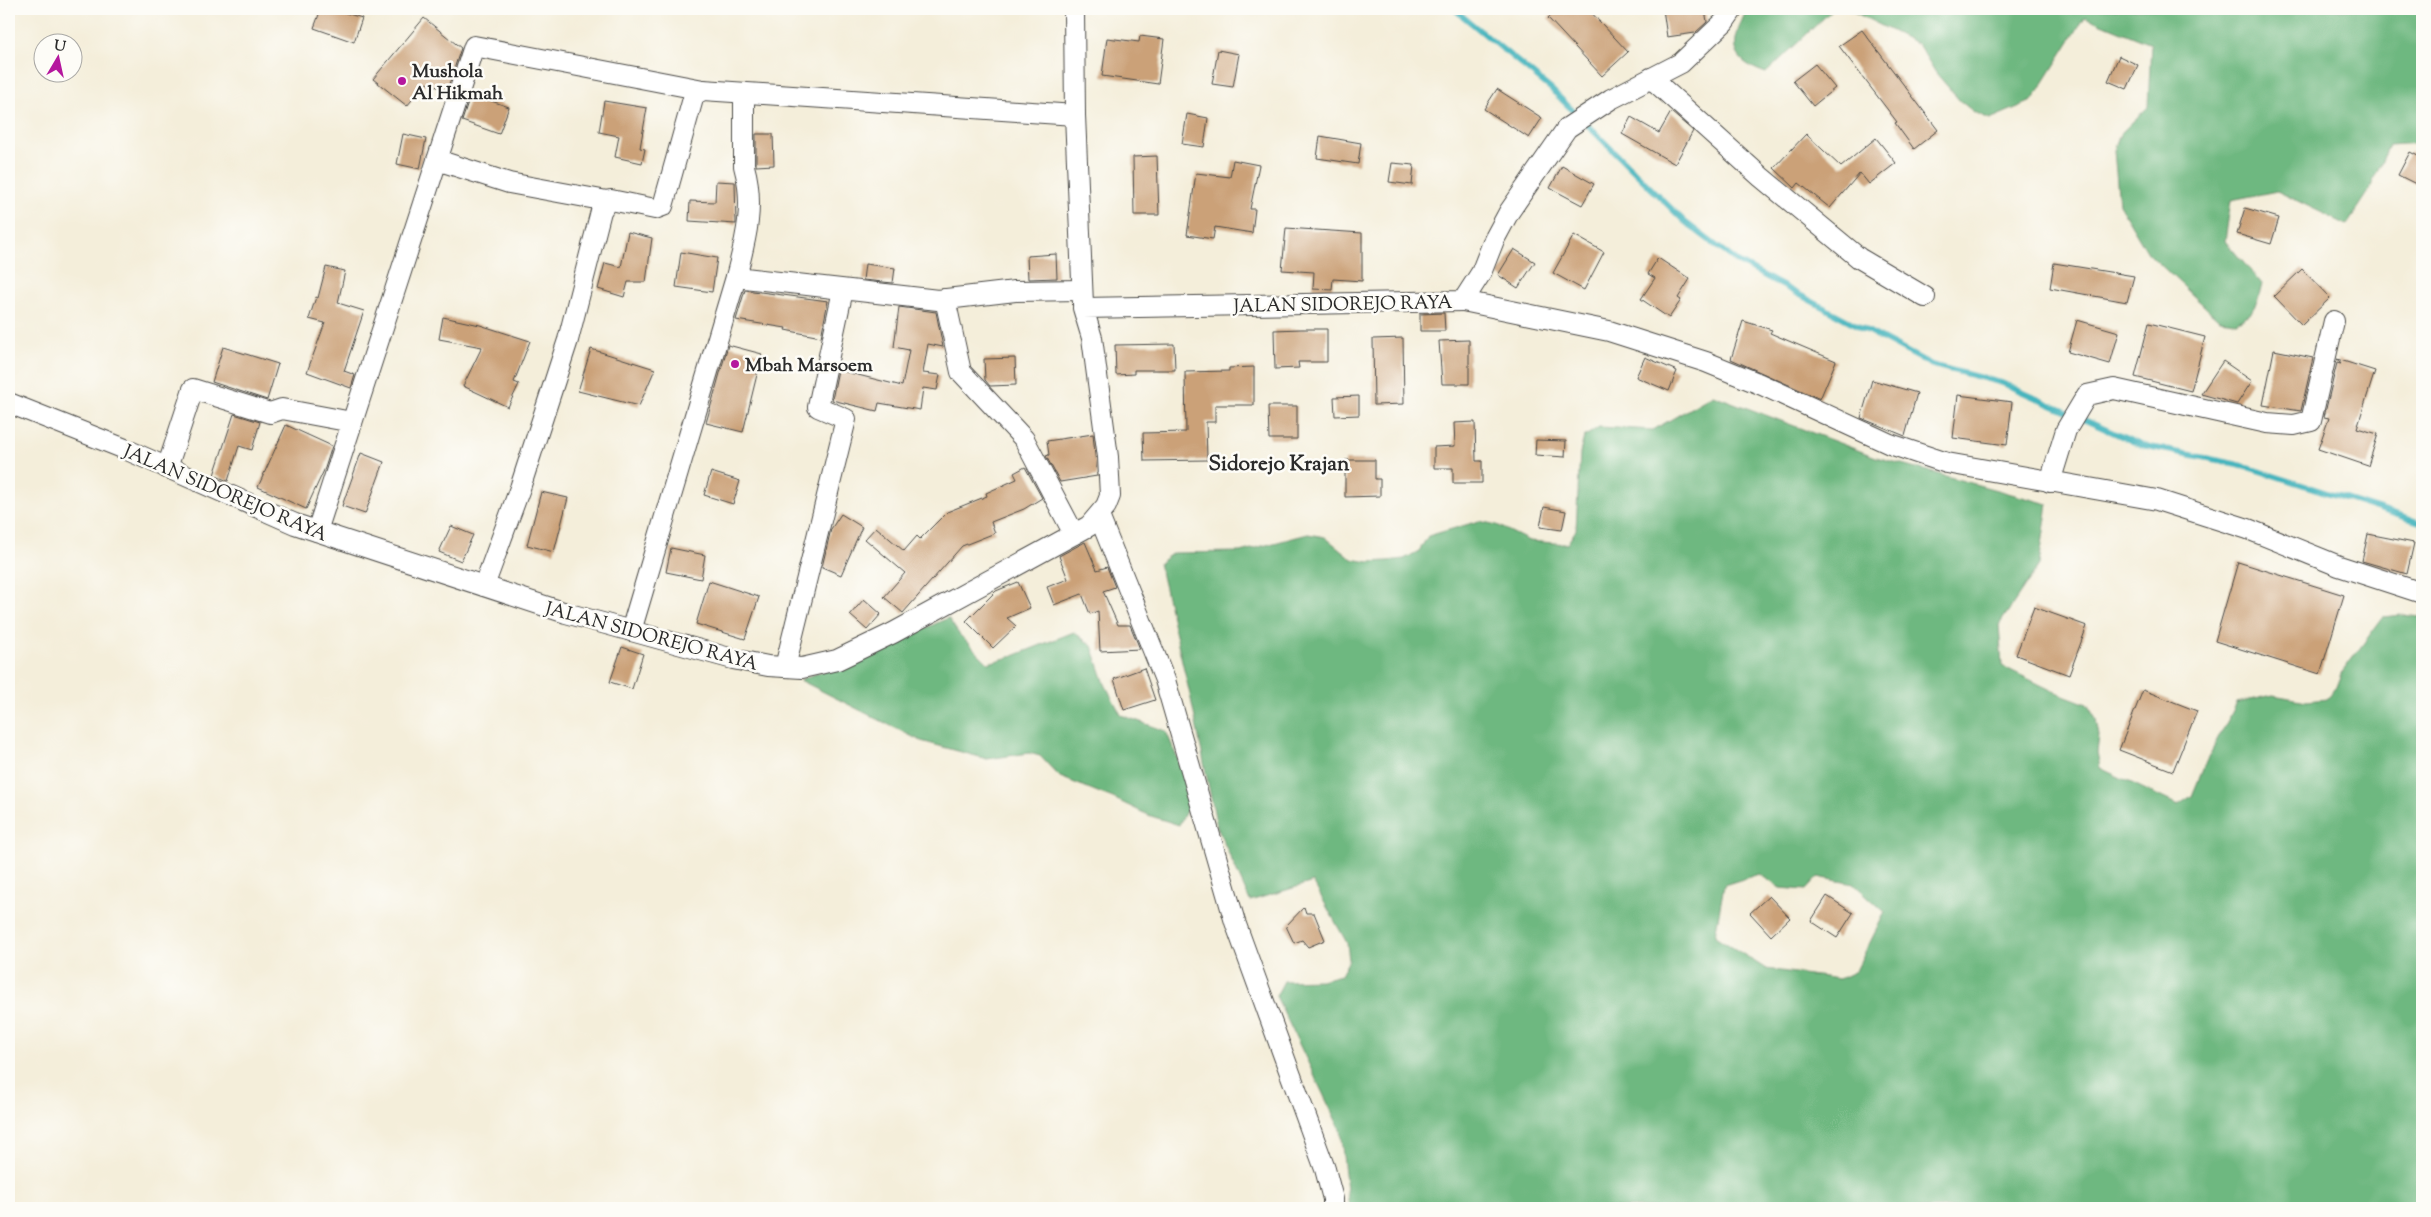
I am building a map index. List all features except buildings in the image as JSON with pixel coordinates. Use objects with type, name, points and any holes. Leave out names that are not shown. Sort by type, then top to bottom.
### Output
[{"type":"street","points":[[736,276],[938,300],[1015,291],[1092,303],[1075,115],[1074,9]]},
{"type":"street","points":[[1733,9],[1724,22],[1681,63],[1651,78],[1761,177],[1859,258],[1925,297]]},
{"type":"street","points":[[316,532],[474,46],[703,90],[1075,115]]},
{"type":"street","name":"JALAN SIDOREJO RAYA","points":[[9,403],[316,532],[630,631],[733,659],[802,668],[838,660],[893,633],[1089,526],[1098,516],[1110,496],[1108,458],[1092,338],[1092,303],[1463,301],[1481,273],[1494,240],[1509,212],[1567,128],[1611,99],[1651,78]]},
{"type":"street","points":[[437,160],[509,183],[655,209],[663,206],[694,95],[703,90]]},
{"type":"street","points":[[630,631],[736,276],[749,223],[747,176],[744,166],[744,94]]},
{"type":"street","points":[[484,586],[520,488],[565,349],[601,211],[607,201]]},
{"type":"street","points":[[785,667],[846,419],[818,407],[843,290]]},
{"type":"street","points":[[946,299],[961,372],[1024,439],[1074,534]]},
{"type":"street","points":[[1463,301],[1609,331],[1715,365],[1890,444],[1947,463],[2050,482],[2115,491],[2157,500],[2248,529],[2339,566],[2422,593]]},
{"type":"street","points":[[2050,482],[2066,430],[2087,395],[2114,389],[2267,422],[2294,425],[2311,421],[2334,321]]},
{"type":"street","points":[[167,468],[193,389],[270,413],[282,409],[352,422]]},
{"type":"street","points":[[1098,516],[1165,680],[1235,922],[1325,1169],[1333,1199],[1333,1208]]},
{"type":"green space","points":[[1747,9],[1833,9],[1766,73],[1753,68],[1738,55],[1736,40]]},
{"type":"green space","points":[[1848,9],[2422,9],[2422,143],[2389,145],[2368,193],[2347,225],[2277,191],[2231,200],[2225,241],[2262,284],[2258,300],[2250,314],[2236,322],[2219,320],[2148,253],[2119,204],[2114,151],[2120,134],[2148,107],[2151,44],[2085,17],[2032,101],[1990,119],[1974,112],[1960,101],[1936,73],[1918,44]]},
{"type":"green space","points":[[1713,395],[1876,457],[2048,504],[2039,565],[1999,625],[2002,666],[2053,691],[2087,704],[2096,719],[2099,736],[2097,752],[2100,768],[2178,805],[2192,796],[2206,762],[2237,703],[2273,695],[2307,701],[2326,699],[2337,687],[2343,671],[2383,617],[2401,615],[2422,617],[2422,1208],[1349,1208],[1340,1129],[1276,996],[1284,981],[1321,980],[1341,975],[1349,960],[1347,943],[1313,882],[1250,901],[1217,827],[1191,699],[1159,563],[1173,553],[1240,552],[1308,534],[1325,537],[1352,559],[1369,562],[1404,559],[1419,551],[1428,536],[1479,521],[1497,525],[1529,541],[1567,544],[1576,530],[1580,453],[1584,437],[1599,427],[1653,430]],"holes":[[[1759,874],[1780,888],[1806,890],[1818,877],[1854,884],[1885,912],[1856,971],[1839,979],[1766,969],[1715,936],[1724,885]]]},
{"type":"green space","points":[[948,618],[959,634],[988,663],[1013,656],[1074,632],[1092,646],[1105,684],[1121,715],[1166,731],[1184,774],[1189,805],[1179,825],[1148,815],[1113,798],[1060,777],[1040,756],[1029,753],[987,759],[921,741],[800,680],[875,651]]},
{"type":"waterway","points":[[1454,9],[1551,89],[1685,222],[1738,262],[1932,365],[2002,383],[2141,445],[2237,464],[2422,523]]},
{"type":"place","name":"Mushola Al Hikmah","points":[[402,81]]},
{"type":"place","name":"Mbah Marsoem","points":[[735,364]]},
{"type":"district","name":"Sidorejo Krajan","points":[[1279,463]]}]
